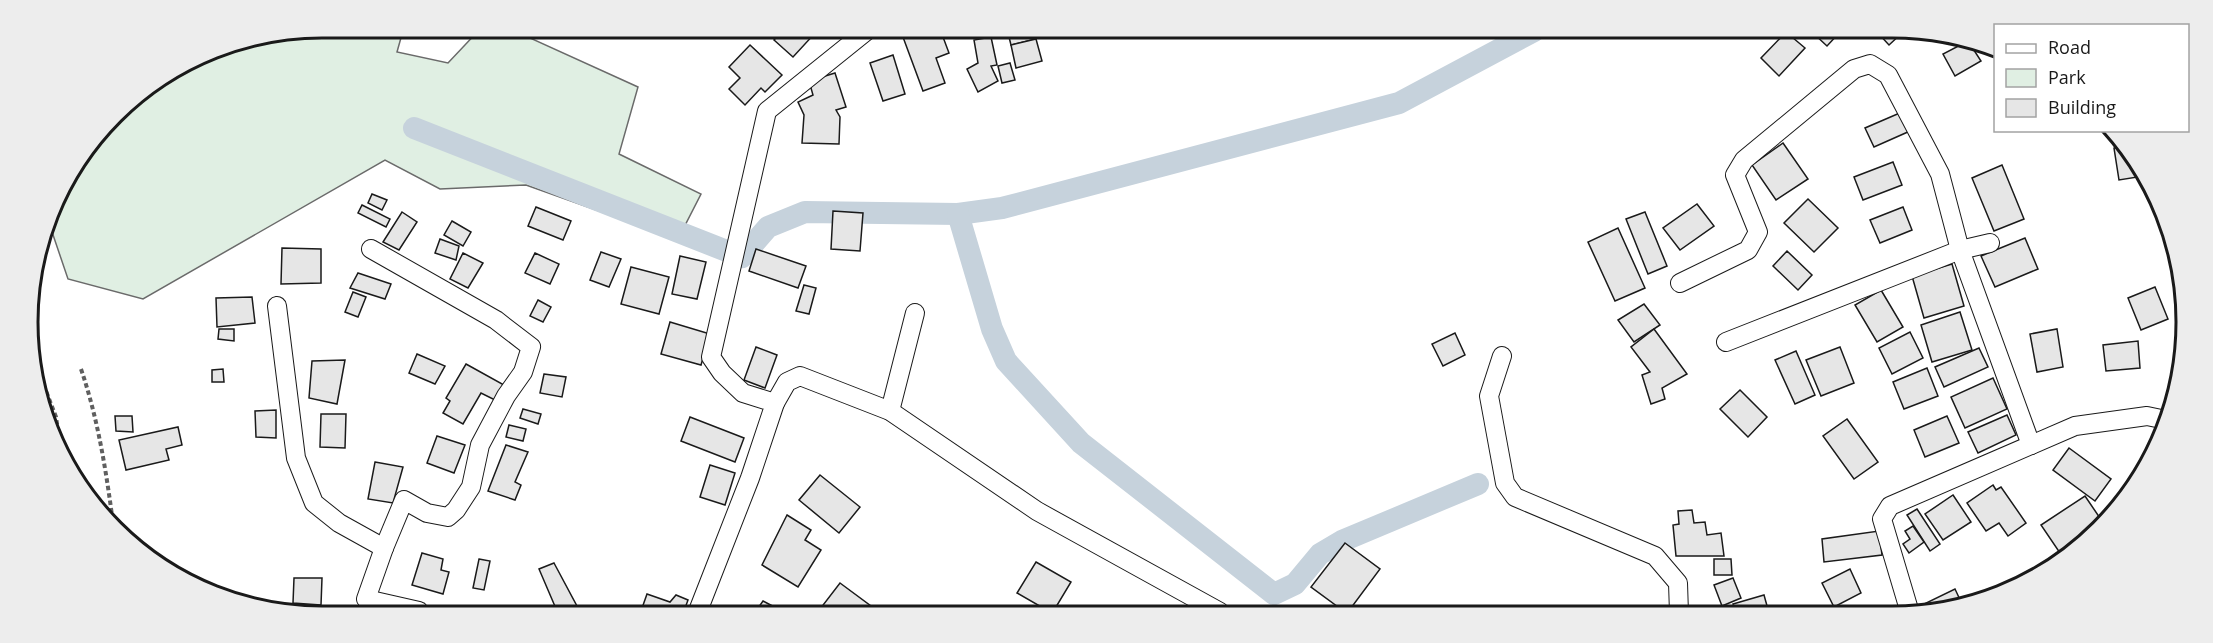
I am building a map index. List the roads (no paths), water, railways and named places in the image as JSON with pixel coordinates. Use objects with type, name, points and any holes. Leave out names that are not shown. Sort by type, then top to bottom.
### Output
[{"type":"street","points":[[775,403],[743,393],[722,373],[711,357],[767,111],[858,38]]},
{"type":"street","points":[[1680,283],[1748,250],[1758,232],[1735,175],[1744,160],[1854,69],[1870,64],[1888,75],[1940,174],[1960,250],[2031,445]]},
{"type":"street","points":[[1726,342],[1960,250],[1990,243]]},
{"type":"street","points":[[371,249],[496,320],[531,347],[523,372],[506,396],[480,445],[471,488],[456,510],[448,517],[427,513],[404,500],[366,599],[397,606]]},
{"type":"street","points":[[277,306],[296,458],[314,503],[339,522],[384,548]]},
{"type":"street","points":[[890,411],[915,314]]},
{"type":"street","points":[[1502,356],[1489,396],[1505,483],[1515,497],[1655,556],[1678,583],[1679,606]]},
{"type":"street","points":[[700,606],[750,478],[775,403],[787,382],[800,376],[890,411],[1037,511],[1209,606]]},
{"type":"street","points":[[1907,605],[1882,519],[1890,506],[2074,426],[2147,416],[2158,418]]},
{"type":"waterway","points":[[414,128],[742,257],[768,227],[805,212],[958,214],[1002,208],[1399,103],[1521,38]]},
{"type":"waterway","points":[[958,214],[992,329],[1006,361],[1081,443],[1274,594],[1295,584],[1320,554],[1342,541],[1478,484]]}]
